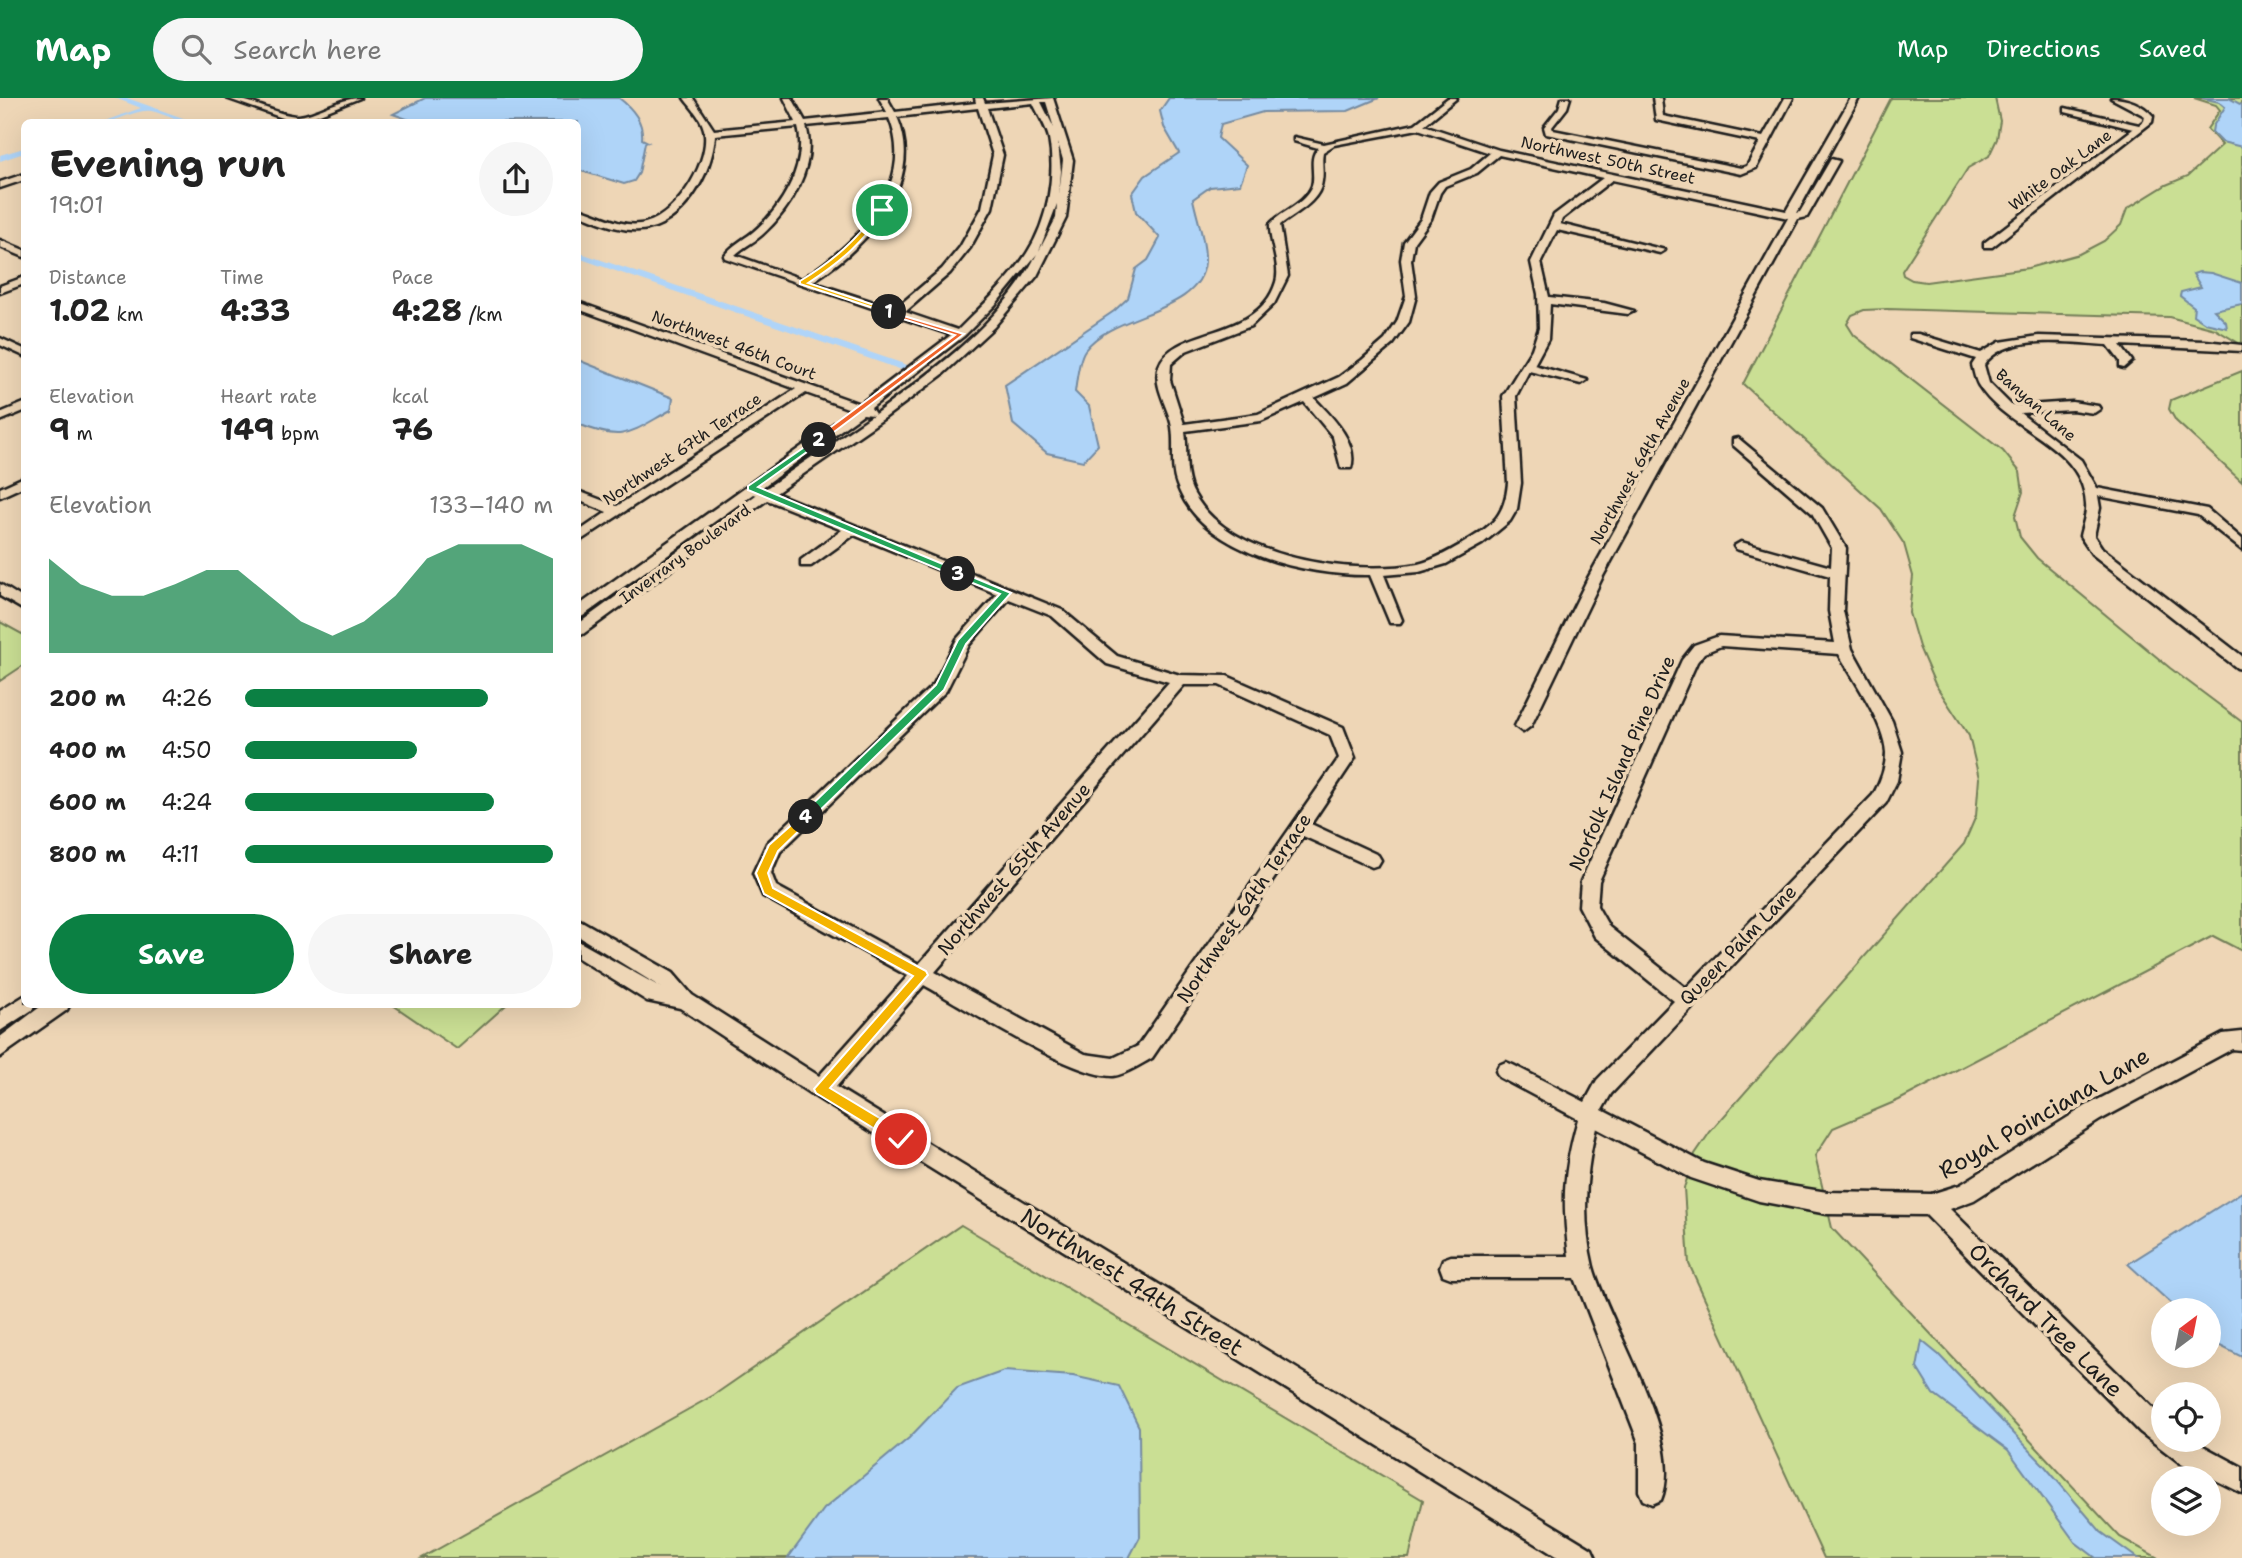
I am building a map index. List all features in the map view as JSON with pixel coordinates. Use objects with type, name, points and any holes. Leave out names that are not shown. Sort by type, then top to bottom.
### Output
[{"type":"street","points":[[230,98],[296,119]]},
{"type":"street","points":[[307,119],[356,98]]},
{"type":"street","points":[[581,212],[630,228],[644,227],[660,222],[692,191],[705,161],[710,133],[700,113],[688,98]]},
{"type":"street","points":[[788,98],[802,123],[805,145],[802,162],[790,194],[760,232],[733,249],[729,256],[960,334]]},
{"type":"street","points":[[803,283],[838,261],[863,237],[882,210],[896,178],[900,153],[898,129],[883,98]]},
{"type":"street","points":[[710,133],[892,115],[980,102],[1051,98]]},
{"type":"street","name":"Inverrary Boulevard","points":[[581,629],[879,415],[975,342],[1012,304],[1046,253],[1067,200],[1069,169],[1066,135],[1051,98]]},
{"type":"street","points":[[1453,98],[1418,126],[1331,143],[1319,150],[1316,159],[1318,182],[1312,197],[1275,225],[1273,238],[1283,278],[1273,300],[1243,327],[1190,344],[1168,360],[1163,372],[1179,428],[1178,472],[1181,479],[1194,506],[1217,528],[1252,548],[1317,567],[1359,572],[1419,568],[1454,556],[1506,517],[1515,494],[1509,394],[1540,348],[1545,300],[1536,262],[1554,226],[1565,211],[1610,177]]},
{"type":"street","points":[[1566,98],[1563,108],[1548,127],[1549,132],[1741,171],[1751,169],[1789,98]]},
{"type":"street","points":[[1657,98],[1659,118],[1768,141]]},
{"type":"street","name":"Northwest 64th Avenue","points":[[1794,216],[1791,212],[1855,98]]},
{"type":"street","points":[[2067,110],[2141,128],[2149,116],[2143,110],[2115,98]]},
{"type":"street","name":"Inverrary Boulevard","points":[[581,611],[862,409],[960,334],[1033,253],[1053,203],[1056,171],[1054,136],[1036,99]]},
{"type":"street","points":[[896,314],[946,271],[965,248],[986,208],[998,155],[980,102]]},
{"type":"street","name":"Northwest 50th Street","points":[[1418,126],[1497,152],[1794,216]]},
{"type":"street","name":"White Oak Lane","points":[[1988,245],[2141,128]]},
{"type":"street","points":[[1297,139],[1325,147]]},
{"type":"street","points":[[1179,428],[1243,421],[1307,398],[1343,380],[1389,342],[1403,322],[1411,296],[1406,260],[1409,242],[1426,219],[1435,192],[1442,184],[1474,171],[1497,152]]},
{"type":"street","name":"Northwest 64th Avenue","points":[[1794,216],[1803,215],[1836,157]]},
{"type":"street","points":[[0,185],[21,178]]},
{"type":"street","name":"Northwest 64th Avenue","points":[[1523,726],[1595,578],[1794,216]]},
{"type":"street","points":[[1554,226],[1660,250]]},
{"type":"street","points":[[0,243],[21,253]]},
{"type":"street","points":[[0,290],[21,281]]},
{"type":"street","points":[[1545,300],[1628,311]]},
{"type":"street","name":"Northwest 46th Court","points":[[581,306],[879,415]]},
{"type":"street","points":[[1914,336],[1982,357]]},
{"type":"street","name":"Banyan Lane","points":[[2091,491],[2076,463],[1983,386],[1978,365],[1982,357],[2015,341],[2039,339],[2205,344],[2242,348]]},
{"type":"street","points":[[0,341],[21,352]]},
{"type":"street","points":[[2111,341],[2126,361],[2124,365]]},
{"type":"street","points":[[1527,367],[1581,380]]},
{"type":"street","name":"Northwest 67th Terrace","points":[[581,536],[805,388]]},
{"type":"street","points":[[1307,398],[1339,436],[1347,451],[1346,465]]},
{"type":"street","points":[[2010,410],[2072,406],[2094,409]]},
{"type":"street","points":[[0,418],[21,408]]},
{"type":"street","name":"Queen Palm Lane","points":[[1652,1491],[1652,1443],[1581,1267],[1574,1207],[1578,1157],[1589,1115],[1604,1087],[1880,799],[1889,781],[1894,752],[1884,721],[1844,649],[1836,611],[1839,548],[1817,511],[1738,442]]},
{"type":"street","points":[[0,493],[21,482]]},
{"type":"street","points":[[751,488],[1057,613],[1112,660],[1180,680]]},
{"type":"street","points":[[2242,546],[2202,512],[2091,491],[2094,503],[2087,536],[2097,551],[2242,664]]},
{"type":"street","points":[[581,496],[618,512]]},
{"type":"street","points":[[806,563],[853,529]]},
{"type":"street","points":[[1741,547],[1837,573]]},
{"type":"street","points":[[1375,570],[1395,620]]},
{"type":"street","points":[[0,589],[21,603]]},
{"type":"street","points":[[921,975],[769,891],[762,873],[773,848],[940,687],[962,643],[1006,593]]},
{"type":"street","points":[[597,599],[612,606]]},
{"type":"street","name":"Norfolk Island Pine Drive","points":[[1686,999],[1602,932],[1588,906],[1590,881],[1662,721],[1690,660],[1699,649],[1719,641],[1844,649]]},
{"type":"street","name":"Northwest 64th Terrace","points":[[921,975],[1082,1062],[1114,1067],[1145,1052],[1347,758],[1338,731],[1221,680],[1180,680]]},
{"type":"street","name":"Northwest 65th Avenue","points":[[821,1089],[1180,680]]},
{"type":"street","points":[[1300,827],[1372,860]]},
{"type":"street","name":"Northwest 44th Street","points":[[581,929],[666,979],[685,1001],[821,1089],[1583,1558]]},
{"type":"street","name":"Northwest 44th Street","points":[[581,952],[654,995],[685,1001]]},
{"type":"street","points":[[0,1022],[21,1007]]},
{"type":"street","points":[[0,1048],[55,1008]]},
{"type":"street","name":"Royal Poinciana Lane","points":[[1506,1071],[1699,1171],[1759,1191],[1827,1203],[1931,1205],[1966,1193],[2115,1100],[2230,1040],[2242,1041]]},
{"type":"street","name":"Orchard Tree Lane","points":[[1931,1205],[2151,1425]]},
{"type":"street","points":[[1451,1268],[1581,1267]]},
{"type":"street","points":[[2187,1452],[2242,1480]]},
{"type":"green space","points":[[1891,98],[1995,98],[2000,121],[1997,139],[1989,156],[1968,168],[1902,271],[1903,275],[1912,280],[1926,282],[2028,268],[2079,254],[2104,241],[2121,225],[2127,209],[2166,185],[2188,176],[2222,145],[2207,129],[2220,110],[2216,105],[2194,98],[2242,98],[2242,345],[2215,329],[2169,317],[1887,309],[1864,310],[1852,315],[1847,324],[1854,335],[2003,451],[2020,472],[2023,492],[2015,516],[2020,537],[2037,558],[2170,668],[2242,722],[2242,951],[2213,936],[1899,1100],[1833,1128],[1815,1156],[1832,1228],[2120,1537],[2158,1558],[1824,1558],[1689,1264],[1684,1188],[1695,1154],[1710,1132],[1964,844],[1976,816],[1979,778],[1969,736],[1935,684],[1919,647],[1909,613],[1913,576],[1904,544],[1881,509],[1743,384]]},
{"type":"green space","points":[[2242,371],[2242,482],[2176,421],[2169,409],[2171,400]]},
{"type":"green space","points":[[0,622],[21,633],[21,667],[0,681]]},
{"type":"green space","points":[[397,1008],[503,1008],[457,1049]]},
{"type":"green space","points":[[961,1225],[1423,1500],[1409,1558],[422,1558],[714,1395]]},
{"type":"water","points":[[425,98],[619,98],[636,116],[642,139],[648,142],[645,143],[639,173],[634,181],[624,184],[581,171],[581,119],[407,119],[393,114]]},
{"type":"water","points":[[1169,98],[1379,98],[1348,111],[1263,112],[1221,124],[1218,138],[1247,165],[1240,184],[1210,187],[1193,199],[1205,254],[1200,279],[1173,303],[1098,337],[1085,350],[1079,365],[1075,392],[1089,406],[1098,445],[1083,461],[1047,453],[1013,424],[1005,385],[1114,311],[1128,298],[1136,269],[1148,260],[1160,238],[1136,212],[1132,194],[1145,176],[1179,153],[1164,127],[1160,111]]},
{"type":"water","points":[[2202,98],[2229,98],[2242,105],[2242,147],[2222,142],[2212,132],[2225,107],[2219,102]]},
{"type":"water","points":[[2199,272],[2242,283],[2242,304],[2214,310],[2226,322],[2227,328],[2205,323],[2193,315],[2194,307],[2180,296],[2181,292],[2201,287],[2193,274]]},
{"type":"water","points":[[581,361],[673,398],[671,410],[636,430],[617,434],[581,425]]},
{"type":"water","points":[[2242,1192],[2242,1357],[2221,1346],[2221,1298],[2165,1298],[2128,1264]]},
{"type":"water","points":[[1922,1341],[1939,1355],[2043,1464],[2101,1532],[2137,1558],[2096,1558],[2075,1542],[2008,1450],[1933,1394],[1917,1368]]},
{"type":"water","points":[[1004,1371],[1073,1376],[1119,1386],[1139,1427],[1140,1537],[1129,1558],[788,1558],[824,1509],[909,1438],[957,1388]]},
{"type":"waterway","points":[[119,98],[149,108]]},
{"type":"waterway","points":[[115,119],[149,108]]},
{"type":"waterway","points":[[149,108],[181,119]]},
{"type":"waterway","points":[[0,158],[21,151]]},
{"type":"waterway","points":[[581,256],[906,368]]},
{"type":"route","points":[[882,210],[863,237],[838,261],[803,283],[960,334],[862,409],[751,488],[1006,593],[962,643],[940,687],[773,848],[762,873],[769,891],[921,975],[821,1089],[901,1139]]}]
